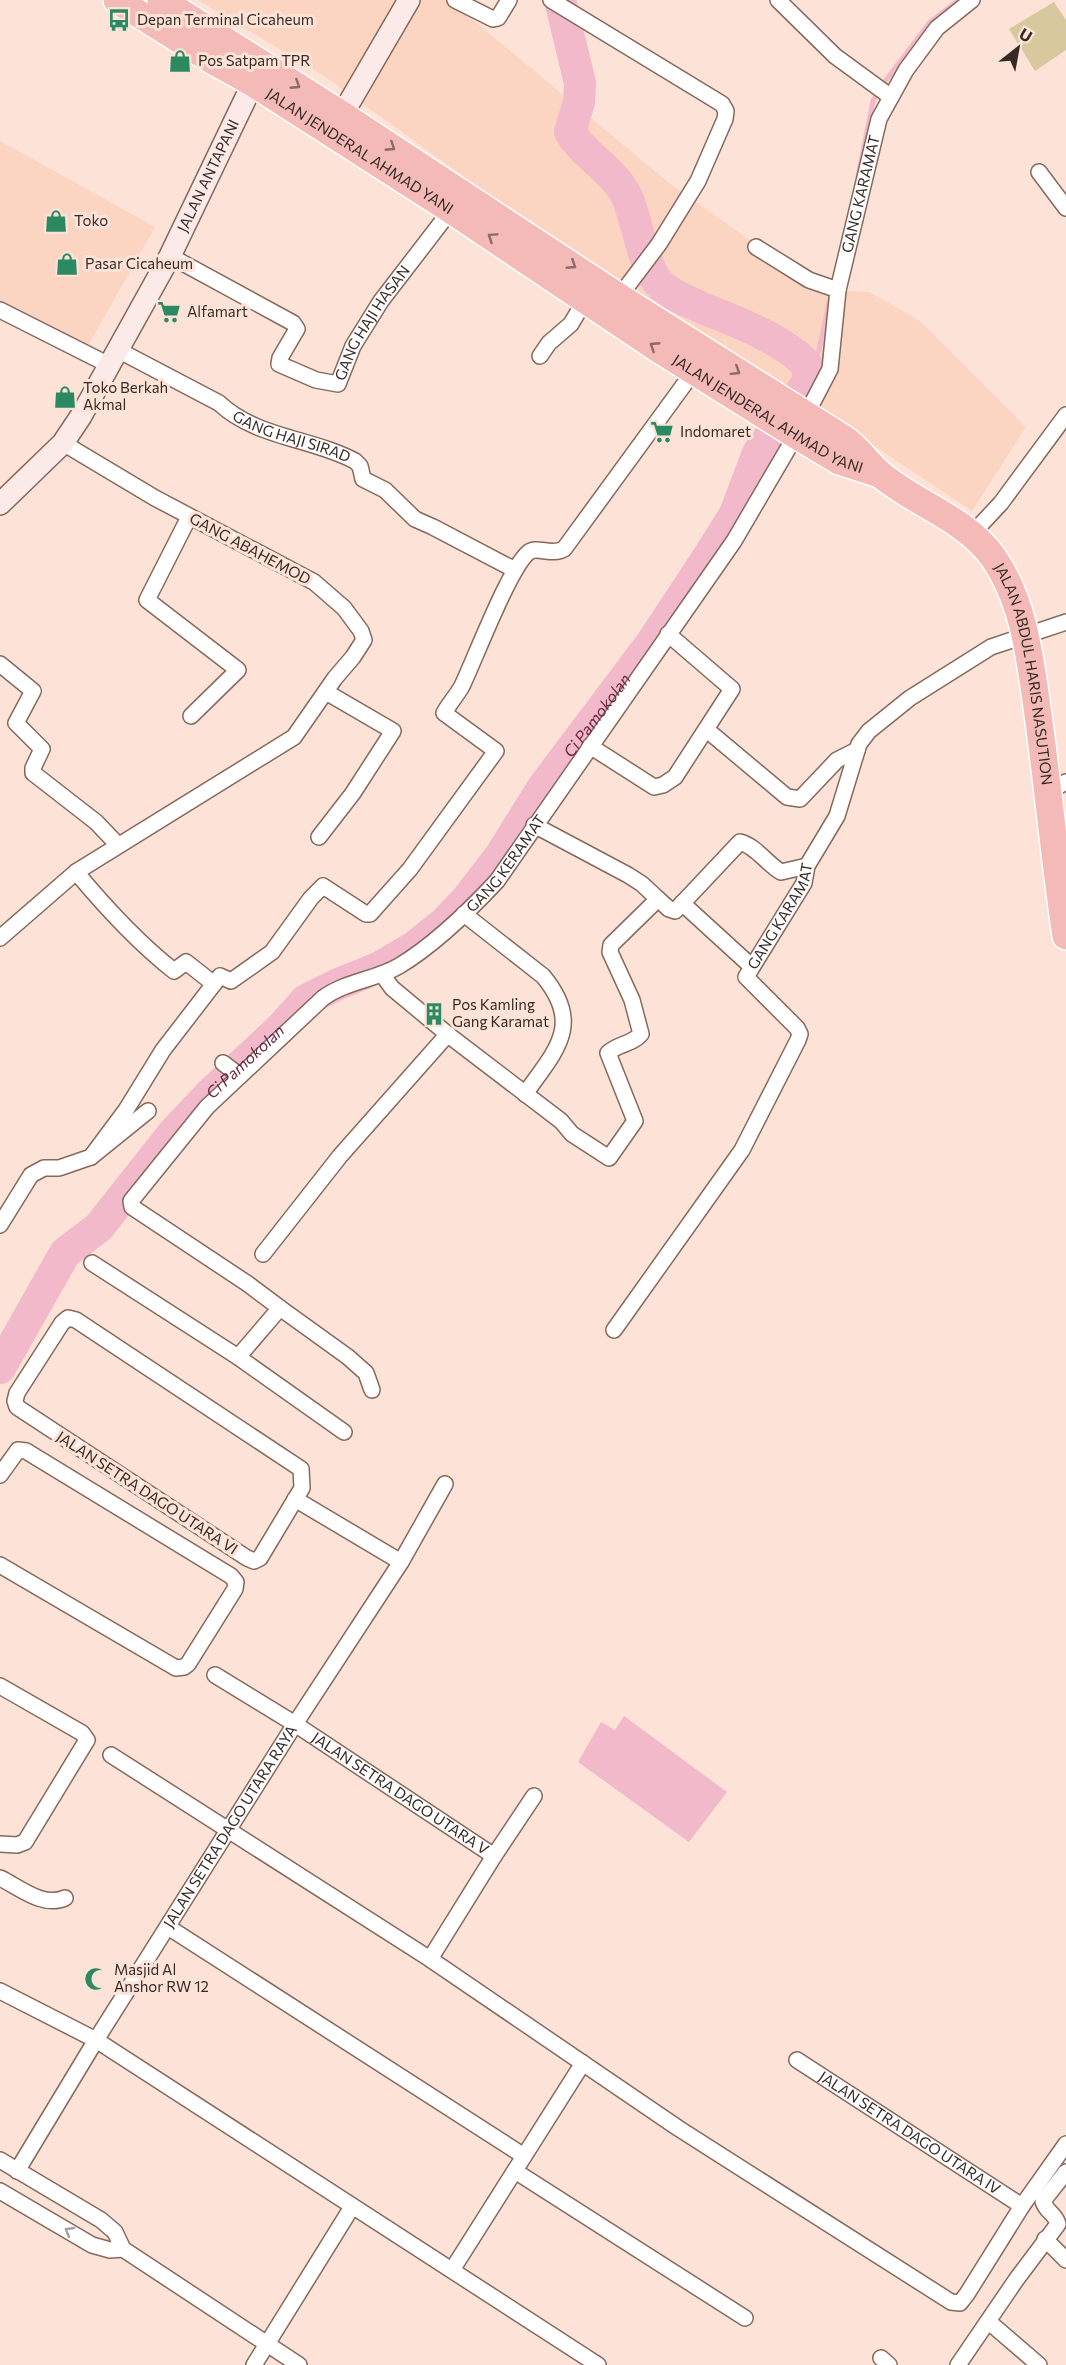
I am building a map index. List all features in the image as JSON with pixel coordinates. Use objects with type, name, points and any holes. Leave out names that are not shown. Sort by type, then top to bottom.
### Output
[{"type":"highway","name":"JALAN JENDERAL AHMAD YANI","points":[[117,0],[215,62],[253,83],[451,210],[694,371],[763,401]]},
{"type":"highway","name":"JALAN JENDERAL AHMAD YANI","points":[[161,0],[342,115],[619,297],[763,401],[798,423],[839,461],[880,474]]},
{"type":"highway","name":"JALAN ABDUL HARIS NASUTION","points":[[880,474],[972,534],[993,557],[1005,577],[1026,636],[1058,787],[1066,936]]},
{"type":"street","points":[[342,115],[410,0]]},
{"type":"street","points":[[455,0],[490,20],[498,18],[509,0]]},
{"type":"street","points":[[551,0],[722,104],[726,111],[725,119],[698,181],[649,257],[619,297]]},
{"type":"street","points":[[778,0],[835,56],[883,93]]},
{"type":"street","name":"GANG KARAMAT","points":[[798,423],[830,369],[836,289],[858,211],[883,93],[906,70],[937,28],[972,0]]},
{"type":"street","name":"JALAN ANTAPANI","points":[[0,504],[63,443],[81,416],[170,256],[253,83]]},
{"type":"street","points":[[1039,172],[1066,208]]},
{"type":"street","name":"GANG HAJI HASAN","points":[[170,256],[296,326],[296,333],[279,360],[279,364],[303,376],[338,384],[353,346],[381,301],[451,210]]},
{"type":"street","points":[[756,247],[818,284],[836,289]]},
{"type":"street","points":[[540,356],[549,343],[571,324],[585,300]]},
{"type":"street","name":"GANG HAJI SIRAD","points":[[0,310],[219,404],[229,413],[290,440],[312,443],[356,461],[360,466],[363,479],[385,490],[415,519],[433,526],[515,570]]},
{"type":"street","points":[[91,1157],[126,1110],[163,1050],[220,976],[231,981],[272,952],[322,886],[366,914],[370,914],[410,869],[496,751],[444,713],[460,688],[515,570],[529,552],[534,550],[558,553],[564,549],[694,371]]},
{"type":"street","points":[[972,534],[1000,503],[1066,415]]},
{"type":"street","name":"GANG KERAMAT","points":[[280,1308],[132,1207],[131,1201],[196,1119],[231,1069],[335,989],[400,966],[464,914],[497,881],[734,541],[798,423]]},
{"type":"street","name":"GANG ABAHEMOD","points":[[63,443],[189,517],[307,578],[344,608],[364,640],[354,657],[326,692]]},
{"type":"street","points":[[189,517],[147,600],[238,670],[191,716]]},
{"type":"street","name":"GANG KARAMAT","points":[[614,1330],[742,1150],[799,1037],[797,1028],[766,994],[747,980],[747,974],[804,883],[807,866],[837,816],[857,750],[869,731],[910,698],[991,647],[1066,622]]},
{"type":"street","points":[[590,746],[654,787],[675,777],[731,693],[731,686],[668,634]]},
{"type":"street","points":[[0,664],[33,691],[16,723],[42,749],[33,768],[33,774],[96,822],[118,845]]},
{"type":"street","points":[[0,938],[76,873],[294,737],[326,692],[393,731],[353,793],[319,837]]},
{"type":"street","points":[[707,730],[787,797],[794,800],[800,800],[837,760],[857,750]]},
{"type":"street","points":[[534,825],[628,874],[673,911],[740,842],[747,844],[772,867],[781,872],[807,866]]},
{"type":"street","points":[[76,873],[104,906],[156,957],[174,970],[186,962],[214,984]]},
{"type":"street","points":[[382,974],[392,988],[447,1034],[561,1121],[572,1134],[609,1158],[635,1121],[608,1053],[638,1038],[641,1034],[632,1000],[610,952],[611,945],[657,899]]},
{"type":"street","points":[[682,903],[751,966]]},
{"type":"street","points":[[464,914],[543,976],[553,988],[562,1007],[563,1029],[560,1043],[525,1094]]},
{"type":"street","points":[[263,1254],[340,1156],[447,1034]]},
{"type":"street","points":[[0,1225],[31,1175],[44,1168],[59,1168],[91,1157],[148,1111]]},
{"type":"street","points":[[92,1263],[238,1357],[344,1432]]},
{"type":"street","points":[[238,1357],[280,1308],[348,1357],[366,1373],[372,1390]]},
{"type":"street","name":"JALAN SETRA DAGO UTARA VI","points":[[68,1318],[76,1320],[297,1465],[302,1475],[302,1488],[296,1499],[260,1558],[254,1561],[17,1407],[16,1393],[62,1323],[68,1318]]},
{"type":"street","points":[[0,1475],[18,1450],[26,1451],[231,1576],[236,1582],[235,1589],[188,1664],[176,1668],[0,1565]]},
{"type":"street","name":"JALAN SETRA DAGO UTARA RAYA","points":[[17,2171],[96,2040],[229,1829],[401,1562],[445,1484]]},
{"type":"street","points":[[296,1499],[401,1562]]},
{"type":"street","name":"JALAN SETRA DAGO UTARA V","points":[[215,1675],[494,1856],[430,1959]]},
{"type":"street","points":[[0,1686],[82,1733],[87,1740],[26,1842],[17,1845],[0,1844]]},
{"type":"street","points":[[111,1755],[430,1959],[678,2128],[951,2302],[960,2303],[967,2294],[1022,2206],[1066,2144]]},
{"type":"street","points":[[494,1856],[534,1796]]},
{"type":"street","points":[[0,1878],[28,1894],[49,1901],[58,1902],[65,1898]]},
{"type":"street","points":[[168,1927],[524,2156]]},
{"type":"street","points":[[0,1991],[96,2040],[598,2365]]},
{"type":"street","name":"JALAN SETRA DAGO UTARA IV","points":[[797,2060],[1022,2206]]},
{"type":"street","points":[[452,2270],[583,2063]]},
{"type":"street","points":[[0,2160],[101,2220],[116,2232],[123,2248],[299,2365]]},
{"type":"street","points":[[515,2171],[745,2318]]},
{"type":"street","points":[[958,2365],[1045,2239],[1058,2224],[1044,2207],[1043,2201],[1066,2172]]},
{"type":"street","points":[[0,2191],[92,2245],[110,2250],[123,2248]]},
{"type":"street","points":[[254,2365],[352,2207]]},
{"type":"street","points":[[1045,2239],[1066,2260]]},
{"type":"street","points":[[989,2322],[1038,2365]]},
{"type":"shaded area","points":[[198,0],[449,0],[669,183],[821,290],[869,292],[920,321],[1026,427],[972,511],[784,386],[591,268],[324,76]]},
{"type":"shaded area","points":[[1054,2],[1066,20],[1066,50],[1035,71],[1009,29]]},
{"type":"shaded area","name":"Pasar Cicaheum","points":[[0,141],[155,227],[88,346],[0,302]]},
{"type":"shaded area","points":[[624,1716],[727,1792],[689,1842],[578,1762],[601,1722],[615,1730]]},
{"type":"waterway","name":"Ci Pamokolan","points":[[0,1368],[65,1253],[99,1227],[174,1132],[211,1093],[281,1028],[306,1000],[380,967],[414,947],[444,923],[467,899],[500,856],[543,787],[652,642],[710,554],[735,514],[758,453],[807,383],[809,368],[789,349],[760,333],[674,294],[663,287],[653,275],[644,254],[627,197],[615,179],[583,149],[570,132],[579,102],[580,83],[560,0]]},
{"type":"waterway","points":[[858,177],[873,101],[930,22],[959,0]]},
{"type":"waterway","points":[[809,368],[819,350],[831,294]]},
{"type":"place","name":"Depan Terminal Cicaheum","points":[[119,20]]},
{"type":"place","name":"Pos Satpam TPR","points":[[180,61]]},
{"type":"place","name":"Toko","points":[[56,221]]},
{"type":"place","name":"Pasar Cicaheum","points":[[67,264]]},
{"type":"place","name":"Alfamart","points":[[169,312]]},
{"type":"place","name":"Toko Berkah Akmal","points":[[65,397]]},
{"type":"place","name":"Indomaret","points":[[662,432]]},
{"type":"place","name":"Pos Kamling Gang Karamat","points":[[434,1014]]},
{"type":"place","name":"Masjid Al Anshor RW 12","points":[[96,1979]]}]
